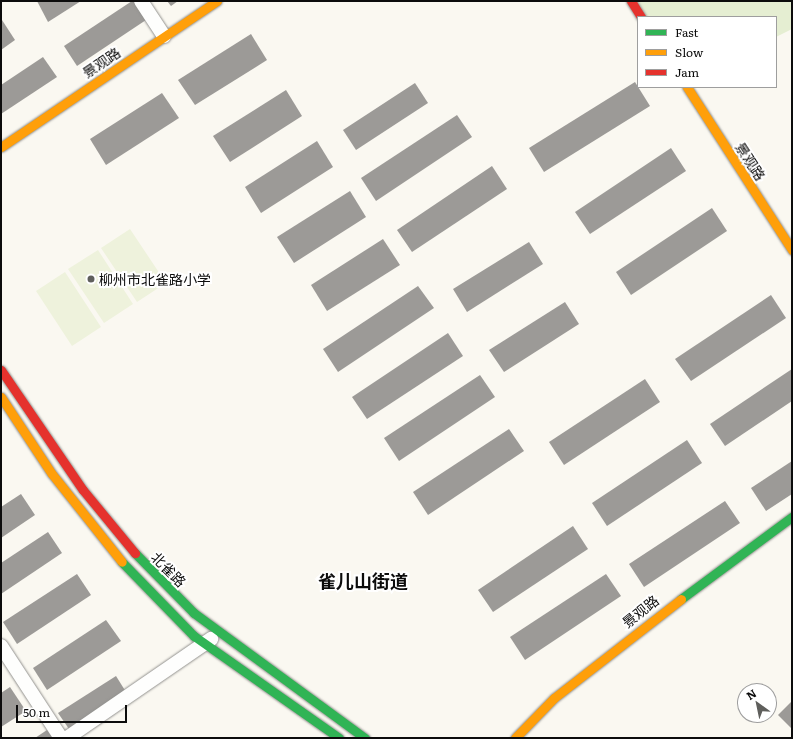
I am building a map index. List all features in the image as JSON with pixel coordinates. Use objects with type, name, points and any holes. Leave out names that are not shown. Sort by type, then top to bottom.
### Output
[{"type":"street","points":[[141,1],[164,36]]},
{"type":"street","name":"景观路","points":[[1,147],[217,1]]},
{"type":"street","points":[[631,1],[640,16]]},
{"type":"street","name":"景观路","points":[[688,88],[792,250]]},
{"type":"street","name":"北雀路","points":[[1,370],[116,532],[150,571],[220,633],[365,738]]},
{"type":"street","name":"北雀路","points":[[1,397],[52,474],[104,540],[162,604],[205,643],[338,738]]},
{"type":"street","name":"景观路","points":[[515,738],[554,698],[675,601],[792,518]]},
{"type":"street","points":[[67,738],[220,633]]},
{"type":"street","points":[[1,646],[61,738]]},
{"type":"green space","points":[[631,1],[792,1],[792,29],[777,36],[777,16],[640,16]]},
{"type":"green space","points":[[130,229],[166,283],[137,302],[101,248]]},
{"type":"green space","points":[[98,250],[133,304],[104,323],[68,269]]},
{"type":"green space","points":[[65,272],[101,327],[72,346],[36,291]]},
{"type":"building","points":[[37,1],[81,1],[48,22]]},
{"type":"building","points":[[132,1],[138,1],[149,18],[77,66],[64,46]]},
{"type":"building","points":[[167,1],[178,1],[171,6]]},
{"type":"building","points":[[2,20],[15,40],[1,50],[1,21]]},
{"type":"building","points":[[251,34],[267,60],[195,105],[178,80]]},
{"type":"building","points":[[43,57],[57,77],[1,114],[1,85]]},
{"type":"building","points":[[635,82],[637,88],[639,88],[650,106],[544,172],[529,148]]},
{"type":"building","points":[[415,83],[428,103],[356,150],[343,130]]},
{"type":"building","points":[[286,90],[302,116],[230,162],[213,136]]},
{"type":"building","points":[[162,93],[179,118],[106,165],[90,139]]},
{"type":"building","points":[[457,115],[472,137],[376,201],[361,178]]},
{"type":"building","points":[[317,141],[333,167],[261,213],[245,187]]},
{"type":"building","points":[[671,148],[686,171],[590,234],[575,212]]},
{"type":"building","points":[[492,166],[507,189],[412,252],[397,230]]},
{"type":"building","points":[[350,191],[366,217],[294,263],[277,237]]},
{"type":"building","points":[[712,208],[727,231],[631,295],[616,272]]},
{"type":"building","points":[[383,239],[400,265],[327,311],[311,285]]},
{"type":"building","points":[[529,242],[543,264],[467,312],[453,289]]},
{"type":"building","points":[[418,286],[434,308],[338,372],[323,349]]},
{"type":"building","points":[[771,295],[786,318],[691,381],[675,359]]},
{"type":"building","points":[[565,302],[579,324],[504,372],[489,350]]},
{"type":"building","points":[[448,333],[463,356],[367,419],[352,397]]},
{"type":"building","points":[[792,369],[792,401],[725,446],[710,424]]},
{"type":"building","points":[[480,375],[495,397],[399,461],[384,438]]},
{"type":"building","points":[[645,379],[660,402],[564,465],[549,442]]},
{"type":"building","points":[[509,429],[524,451],[428,515],[413,492]]},
{"type":"building","points":[[687,440],[702,463],[607,526],[592,503]]},
{"type":"building","points":[[792,461],[792,494],[766,511],[751,488]]},
{"type":"building","points":[[21,494],[35,515],[1,538],[1,507]]},
{"type":"building","points":[[725,501],[740,523],[644,587],[629,564]]},
{"type":"building","points":[[573,526],[588,549],[493,612],[478,590]]},
{"type":"building","points":[[48,532],[62,553],[1,594],[1,563]]},
{"type":"building","points":[[77,574],[91,595],[17,644],[3,622]]},
{"type":"building","points":[[606,574],[621,596],[525,660],[510,637]]},
{"type":"building","points":[[106,620],[121,641],[47,690],[33,668]]},
{"type":"building","points":[[116,676],[126,692],[69,729],[58,713]]},
{"type":"building","points":[[10,687],[26,711],[1,727],[1,693]]},
{"type":"building","points":[[792,701],[792,729],[778,715]]},
{"type":"building","points":[[47,730],[53,738],[35,738]]},
{"type":"traffic: fast","points":[[681,599],[792,517]]},
{"type":"traffic: fast","points":[[135,553],[194,613],[365,738]]},
{"type":"traffic: fast","points":[[122,562],[194,636],[339,738]]},
{"type":"traffic: slow","points":[[1,147],[217,1]]},
{"type":"traffic: slow","points":[[688,88],[792,250]]},
{"type":"traffic: slow","points":[[1,397],[52,474],[122,562]]},
{"type":"traffic: slow","points":[[515,738],[554,698],[681,599]]},
{"type":"traffic: jam","points":[[631,1],[640,16]]},
{"type":"traffic: jam","points":[[1,370],[83,490],[135,553]]},
{"type":"place","name":"柳州市北雀路小学","points":[[91,279]]},
{"type":"district","name":"雀儿山街道","points":[[363,581]]}]
